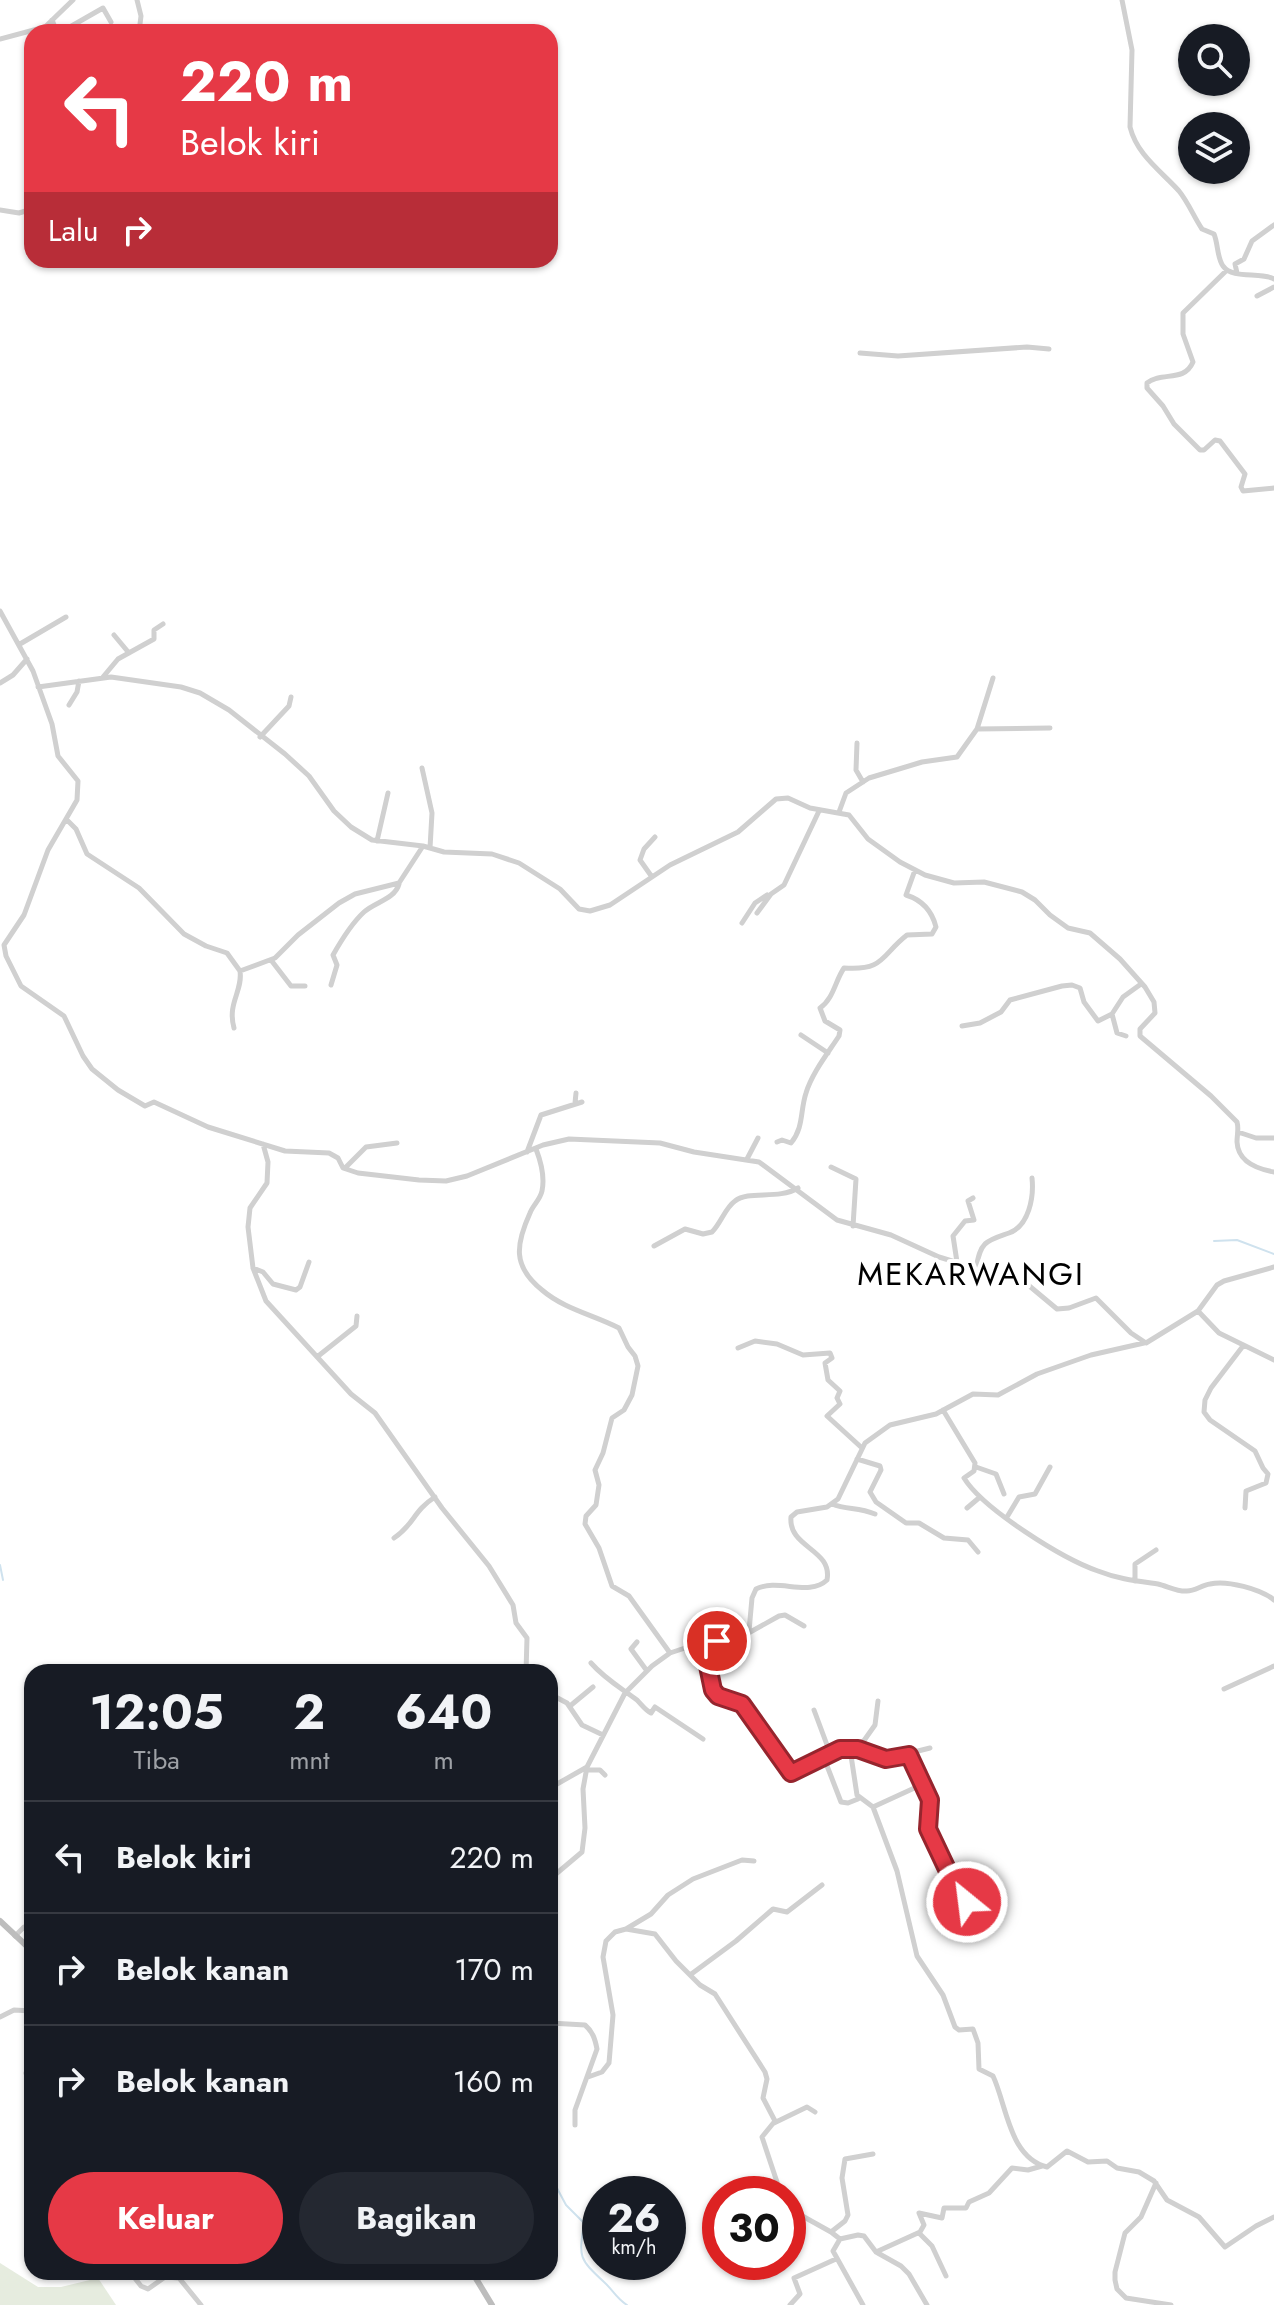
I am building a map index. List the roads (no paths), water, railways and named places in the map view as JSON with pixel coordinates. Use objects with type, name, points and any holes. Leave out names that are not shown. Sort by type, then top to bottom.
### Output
[{"type":"main road","points":[[0,1921],[24,1944]]},
{"type":"main road","points":[[477,2280],[492,2305]]},
{"type":"street","points":[[48,24],[73,0]]},
{"type":"street","points":[[137,0],[140,24]]},
{"type":"street","points":[[1122,0],[1132,50],[1130,127],[1133,136],[1154,167],[1180,192],[1202,229],[1214,234],[1222,265],[1237,273],[1264,274],[1274,279]]},
{"type":"street","points":[[73,24],[102,8],[111,22]]},
{"type":"street","points":[[52,20],[54,24]]},
{"type":"street","points":[[0,39],[24,33]]},
{"type":"street","points":[[0,210],[24,212]]},
{"type":"street","points":[[1237,273],[1235,264],[1244,259],[1251,242],[1274,225]]},
{"type":"street","points":[[1227,270],[1183,313],[1182,328],[1192,367],[1180,375],[1156,376],[1147,383],[1147,388],[1174,424],[1200,450],[1215,440],[1220,441],[1245,474],[1241,487],[1243,491],[1274,488]]},
{"type":"street","points":[[1257,296],[1274,287]]},
{"type":"street","points":[[860,353],[898,356],[1027,347],[1049,349]]},
{"type":"street","points":[[0,611],[27,659],[51,720],[58,756],[78,781],[77,800],[43,862],[24,915],[4,945],[6,956],[21,986],[64,1016],[86,1062],[118,1090],[145,1106],[154,1102],[208,1127],[285,1151],[329,1153],[338,1158],[345,1168],[358,1173],[446,1181],[563,1139],[640,1141],[747,1159],[759,1162],[798,1188],[830,1215],[853,1226],[891,1235],[958,1263],[1027,1284],[1057,1309],[1096,1298],[1131,1333],[1146,1343]]},
{"type":"street","points":[[20,644],[66,617]]},
{"type":"street","points":[[103,677],[111,665],[154,639],[154,630],[163,624]]},
{"type":"street","points":[[114,635],[129,653]]},
{"type":"street","points":[[0,683],[13,675],[27,659]]},
{"type":"street","points":[[38,687],[103,677],[139,680],[200,693],[229,710],[309,776],[334,811],[351,827],[377,841],[444,852],[492,854],[525,865],[560,889],[582,910],[598,910],[610,905],[670,865],[738,832],[776,799],[788,798],[819,811],[849,815],[868,839],[915,870],[954,883],[984,882],[1022,892],[1068,928],[1090,933],[1120,959],[1141,984],[1156,1010],[1140,1029],[1140,1036],[1237,1122],[1238,1148],[1245,1161],[1261,1170],[1274,1172]]},
{"type":"street","points":[[839,813],[846,793],[863,782],[922,762],[957,757],[977,729],[993,678]]},
{"type":"street","points":[[69,705],[79,681]]},
{"type":"street","points":[[260,737],[289,706],[291,697]]},
{"type":"street","points":[[977,729],[1050,728]]},
{"type":"street","points":[[857,743],[856,770],[863,782]]},
{"type":"street","points":[[331,985],[337,965],[333,955],[347,932],[365,910],[396,892],[399,883],[426,847],[432,813],[422,768]]},
{"type":"street","points":[[377,841],[388,793]]},
{"type":"street","points":[[742,923],[755,903],[784,885],[819,811]]},
{"type":"street","points":[[66,819],[76,829],[87,854],[139,888],[184,934],[227,953],[242,978],[231,1014],[234,1028]]},
{"type":"street","points":[[652,877],[640,860],[644,849],[655,837]]},
{"type":"street","points":[[777,1142],[791,1143],[795,1139],[803,1119],[806,1091],[840,1030],[825,1021],[820,1008],[834,991],[840,972],[844,968],[873,966],[884,961],[907,935],[932,934],[936,927],[933,915],[916,898],[906,895],[915,870]]},
{"type":"street","points":[[240,971],[271,960],[339,903],[355,894],[399,883]]},
{"type":"street","points":[[757,913],[771,894]]},
{"type":"street","points":[[271,960],[291,986],[305,986]]},
{"type":"street","points":[[962,1026],[980,1023],[1001,1012],[1010,1000],[1068,985],[1080,988],[1084,1002],[1096,1021],[1112,1014],[1123,997],[1141,984]]},
{"type":"street","points":[[1112,1014],[1117,1033],[1126,1036]]},
{"type":"street","points":[[801,1035],[828,1053]]},
{"type":"street","points":[[527,1153],[540,1116],[578,1103],[576,1093]]},
{"type":"street","points":[[1238,1132],[1256,1138],[1274,1138]]},
{"type":"street","points":[[747,1159],[758,1138]]},
{"type":"street","points":[[345,1168],[366,1147],[397,1143]]},
{"type":"street","points":[[263,1144],[268,1162],[267,1183],[248,1212],[253,1268],[261,1291],[271,1309],[351,1394],[375,1413],[489,1566],[513,1605],[515,1620],[527,1638],[526,1664]]},
{"type":"street","points":[[536,1149],[541,1165],[542,1192],[529,1217],[518,1250],[520,1261],[545,1292],[586,1316],[617,1327],[636,1359],[633,1393],[624,1410],[612,1418],[595,1470],[599,1485],[596,1505],[584,1522],[599,1548],[612,1586],[629,1596],[670,1653]]},
{"type":"street","points":[[831,1167],[856,1179],[853,1226]]},
{"type":"street","points":[[976,1268],[986,1243],[1012,1232],[1024,1219],[1032,1204],[1032,1178]]},
{"type":"street","points":[[654,1246],[685,1229],[710,1233],[732,1204],[744,1196],[789,1193],[798,1188]]},
{"type":"street","points":[[958,1263],[953,1236],[965,1221],[974,1220],[968,1207],[968,1200],[973,1198]]},
{"type":"street","points":[[253,1268],[263,1272],[275,1285],[296,1290],[305,1277],[309,1262]]},
{"type":"street","points":[[749,1631],[752,1598],[756,1589],[780,1584],[820,1587],[827,1580],[822,1561],[815,1551],[796,1539],[790,1521],[797,1512],[827,1507],[843,1493],[869,1438],[890,1425],[943,1410],[973,1394],[998,1395],[1030,1377],[1072,1361],[1146,1343],[1198,1311],[1213,1289],[1224,1281],[1274,1267]]},
{"type":"street","points":[[1198,1311],[1219,1333],[1274,1360]]},
{"type":"street","points":[[317,1357],[356,1326],[357,1316]]},
{"type":"street","points":[[738,1348],[755,1341],[777,1344],[803,1355],[830,1353],[832,1358],[825,1363],[828,1378],[840,1391],[837,1398],[840,1405],[827,1416],[862,1448]]},
{"type":"street","points":[[1243,1346],[1211,1388],[1204,1412],[1210,1420],[1255,1451],[1268,1473],[1266,1483],[1246,1491],[1245,1508]]},
{"type":"street","points":[[943,1410],[976,1467],[996,1474],[1004,1494]]},
{"type":"street","points":[[857,1459],[880,1466],[870,1492],[876,1502],[906,1523],[919,1523],[944,1538],[968,1540],[978,1552]]},
{"type":"street","points":[[976,1467],[964,1478],[980,1497],[1061,1552],[1095,1570],[1184,1592],[1213,1583],[1253,1589],[1274,1600]]},
{"type":"street","points":[[1007,1517],[1019,1497],[1035,1494],[1050,1467]]},
{"type":"street","points":[[394,1538],[408,1528],[420,1506],[435,1497]]},
{"type":"street","points":[[967,1508],[980,1497]]},
{"type":"street","points":[[832,1504],[846,1509],[853,1506],[875,1514]]},
{"type":"street","points":[[1135,1581],[1135,1564],[1156,1550]]},
{"type":"street","points":[[558,1872],[584,1849],[582,1803],[587,1768],[625,1693],[647,1671],[670,1653],[703,1642],[736,1640],[782,1615],[804,1626]]},
{"type":"street","points":[[637,1642],[631,1649],[647,1671]]},
{"type":"street","points":[[703,1642],[713,1690],[718,1696],[742,1704],[791,1773],[830,1753],[850,1749],[886,1759],[930,1748]]},
{"type":"street","points":[[591,1663],[649,1712],[655,1707],[703,1739]]},
{"type":"street","points":[[1224,1689],[1274,1666]]},
{"type":"street","points":[[570,1706],[593,1687]]},
{"type":"street","points":[[558,1699],[570,1706],[582,1725],[603,1735]]},
{"type":"street","points":[[858,1749],[875,1725],[878,1701]]},
{"type":"street","points":[[814,1710],[830,1753]]},
{"type":"street","points":[[850,1749],[858,1799]]},
{"type":"street","points":[[909,1755],[930,1800],[928,1829],[955,1886],[967,1902]]},
{"type":"street","points":[[824,1758],[841,1802],[846,1804],[858,1799]]},
{"type":"street","points":[[558,1784],[587,1768],[600,1770],[605,1775]]},
{"type":"street","points":[[873,1807],[921,1785]]},
{"type":"street","points":[[858,1799],[873,1807],[897,1871],[917,1956],[943,1995],[957,2029],[973,2029],[979,2050],[979,2069],[993,2076],[1020,2147],[1033,2162],[1043,2166]]},
{"type":"street","points":[[588,2077],[602,2072],[609,2063],[613,2028],[603,1951],[612,1934],[651,1914],[668,1895],[693,1879],[742,1860],[754,1861]]},
{"type":"street","points":[[690,1975],[736,1941],[765,1914],[773,1909],[787,1912],[822,1885]]},
{"type":"street","points":[[15,1936],[24,1927]]},
{"type":"street","points":[[626,1929],[655,1934],[690,1975],[715,1994],[765,2072],[767,2079],[763,2098],[774,2123]]},
{"type":"street","points":[[0,2017],[14,2010],[24,2011]]},
{"type":"street","points":[[558,2023],[585,2025],[593,2034],[597,2049],[575,2110],[575,2125]]},
{"type":"street","points":[[775,2176],[762,2137],[774,2123],[807,2107],[815,2112]]},
{"type":"street","points":[[876,2252],[919,2233],[924,2225],[919,2213],[942,2218],[944,2208],[966,2208],[969,2202],[989,2193],[1012,2168],[1028,2170],[1051,2165],[1066,2151],[1088,2162],[1107,2161],[1117,2168],[1134,2169],[1156,2183],[1167,2200],[1199,2217],[1223,2247],[1228,2247],[1254,2227],[1274,2217]]},
{"type":"street","points":[[831,2232],[848,2215],[842,2178],[845,2159],[873,2154]]},
{"type":"street","points":[[1156,2183],[1141,2217],[1125,2233],[1115,2280],[1117,2289],[1126,2298],[1171,2305]]},
{"type":"street","points":[[806,2218],[840,2239]]},
{"type":"street","points":[[919,2233],[932,2246],[946,2276]]},
{"type":"street","points":[[863,2305],[836,2259],[833,2248],[840,2239],[862,2235],[876,2252],[909,2274],[927,2305]]},
{"type":"street","points":[[790,2305],[800,2294],[794,2278],[836,2259]]},
{"type":"street","points":[[136,2280],[148,2289],[161,2280]]},
{"type":"street","points":[[181,2280],[201,2305]]},
{"type":"waterway","points":[[1214,1241],[1237,1240],[1274,1254]]},
{"type":"waterway","points":[[0,1565],[3,1580]]},
{"type":"waterway","points":[[558,2190],[566,2205],[584,2223],[581,2250],[585,2262],[627,2305]]},
{"type":"district","name":"MEKARWANGI","points":[[971,1274]]}]
